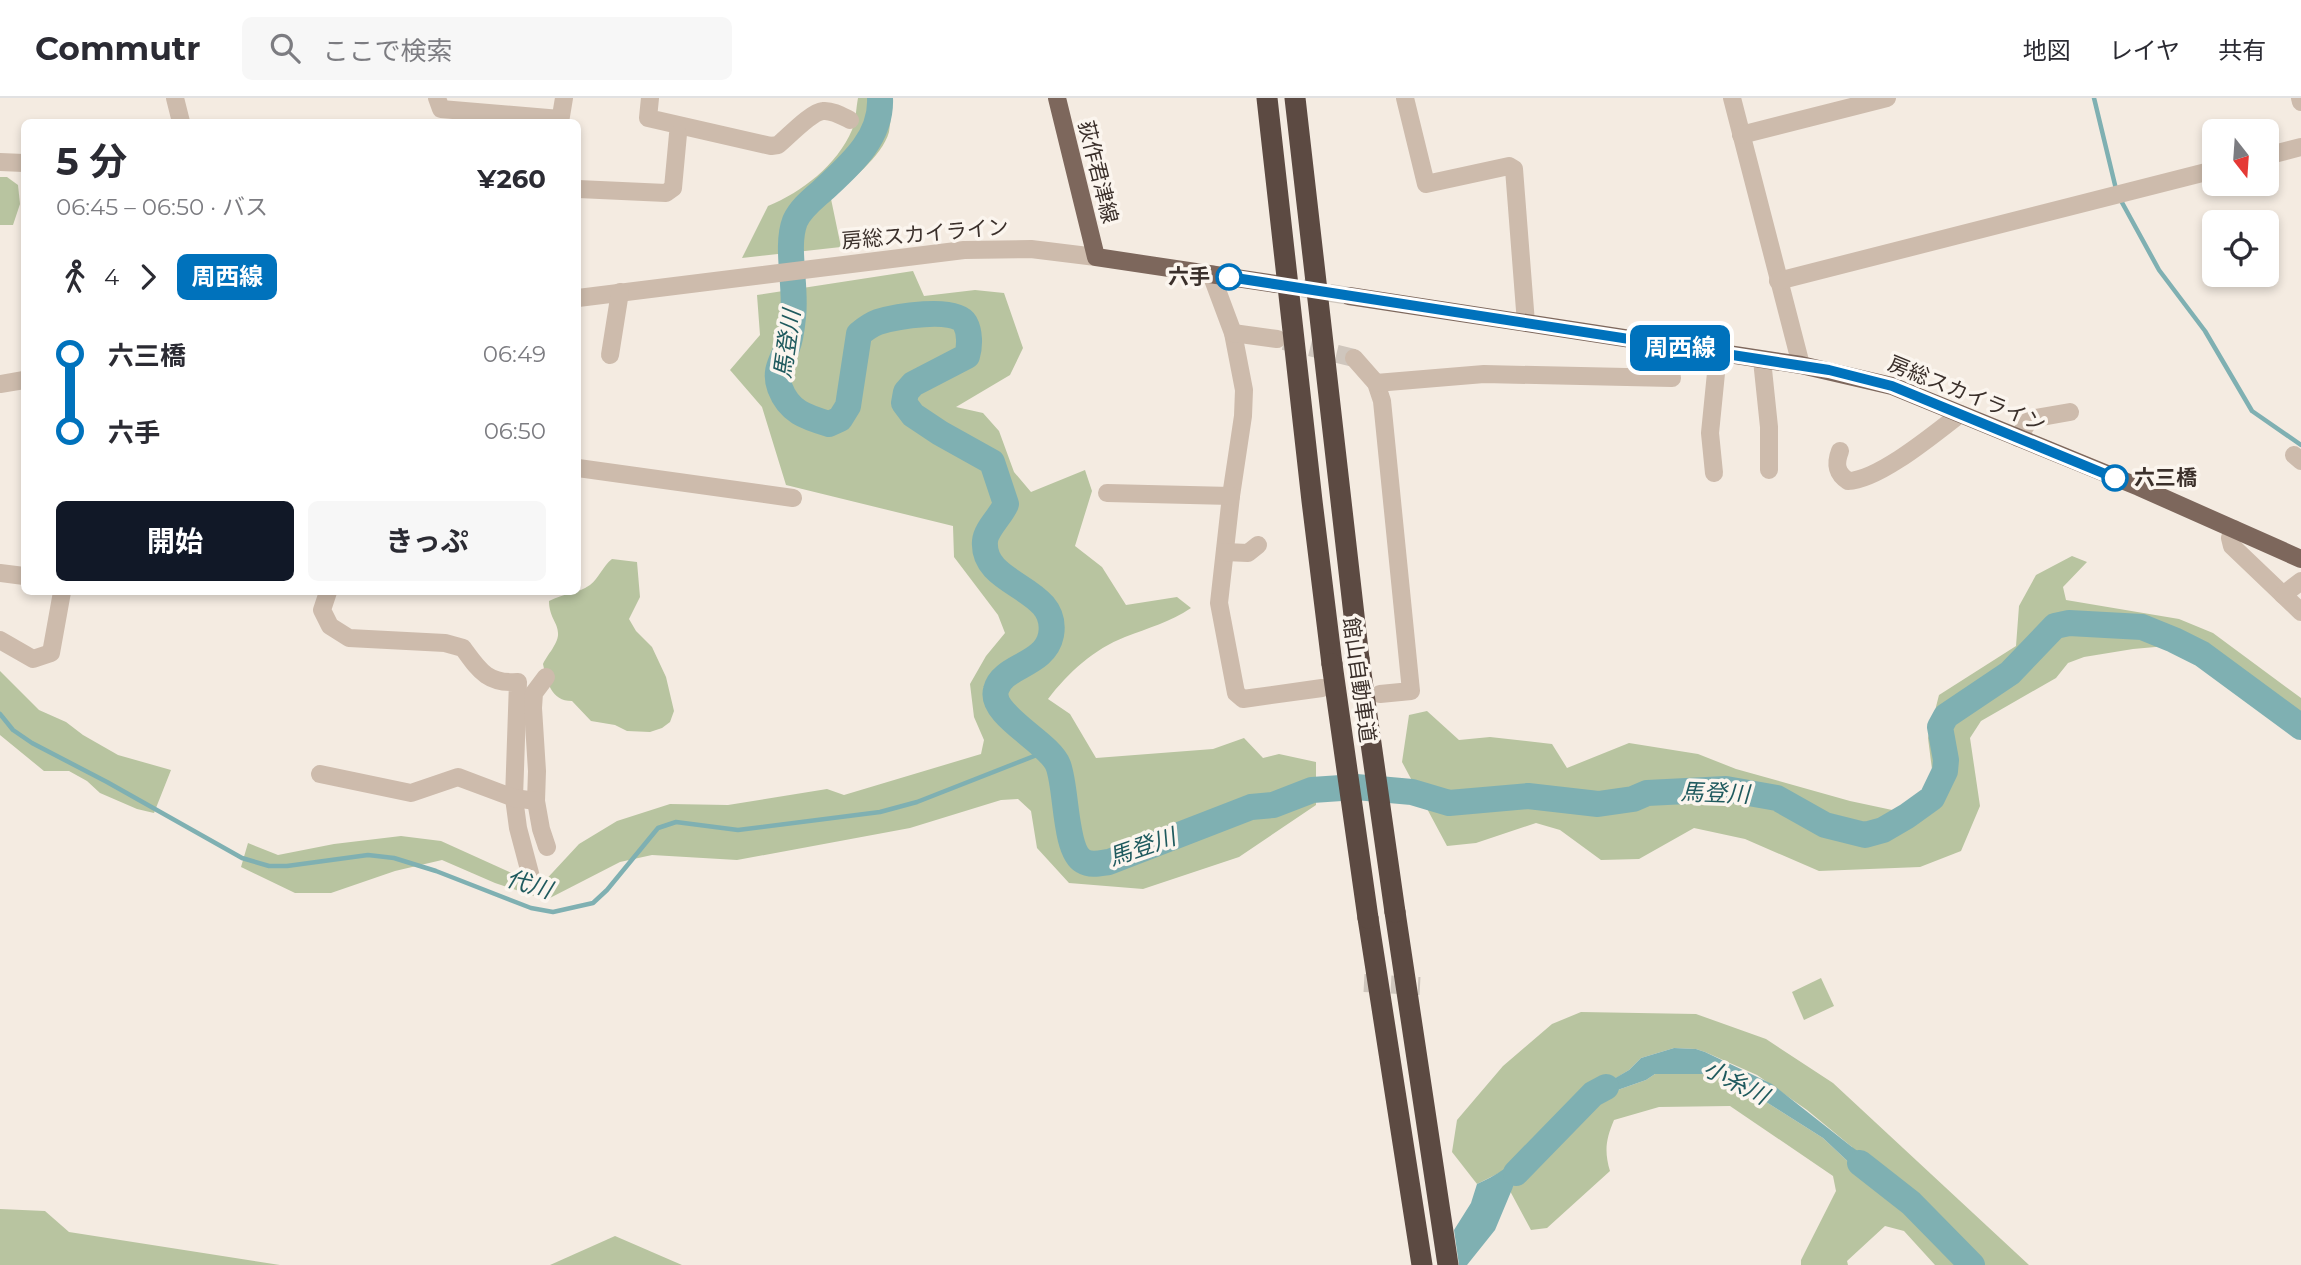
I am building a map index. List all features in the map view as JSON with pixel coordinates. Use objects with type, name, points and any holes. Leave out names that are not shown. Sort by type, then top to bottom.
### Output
[{"type":"highway","name":"館山自動車道","points":[[1268,98],[1311,501],[1332,664],[1422,1265]]},
{"type":"highway","name":"館山自動車道","points":[[1295,98],[1359,659],[1448,1265]]},
{"type":"main road","name":"荻作君津線","points":[[1057,98],[1096,257]]},
{"type":"main road","name":"房総スカイライン","points":[[1096,257],[1276,285]]},
{"type":"main road","name":"房総スカイライン","points":[[1349,296],[1801,365],[1892,386],[2301,559]]},
{"type":"street","points":[[175,98],[180,119]]},
{"type":"street","points":[[437,98],[441,109],[540,119]]},
{"type":"street","points":[[560,119],[564,98]]},
{"type":"street","points":[[650,98],[648,118],[771,146],[778,145],[822,110],[850,120]]},
{"type":"street","points":[[1405,98],[1426,184],[1509,166],[1514,169],[1526,323]]},
{"type":"street","points":[[1732,98],[1801,365]]},
{"type":"street","points":[[1741,135],[1887,98]]},
{"type":"street","points":[[581,188],[666,193],[673,188],[678,134]]},
{"type":"street","points":[[2279,152],[2301,146]]},
{"type":"street","points":[[0,162],[21,163]]},
{"type":"street","points":[[1778,281],[2202,173]]},
{"type":"street","name":"房総スカイライン","points":[[581,298],[964,250],[1031,250],[1096,257]]},
{"type":"street","points":[[1211,274],[1233,333],[1244,390],[1219,603],[1236,693],[1243,699],[1322,688]]},
{"type":"street","points":[[610,355],[620,292]]},
{"type":"street","points":[[1233,333],[1277,339]]},
{"type":"street","points":[[1714,473],[1710,433],[1718,353]]},
{"type":"street","points":[[1354,358],[1376,383],[1382,401],[1412,691],[1380,694]]},
{"type":"street","points":[[1762,360],[1769,427],[1769,470]]},
{"type":"street","points":[[1376,383],[1483,374],[1672,379]]},
{"type":"street","points":[[0,384],[21,380]]},
{"type":"street","points":[[2018,438],[2030,419],[2070,412]]},
{"type":"street","points":[[1840,451],[1836,460],[1839,474],[1848,481],[1854,481],[1890,464],[1959,414]]},
{"type":"street","points":[[581,468],[793,498]]},
{"type":"street","points":[[1107,493],[1231,496]]},
{"type":"street","points":[[2234,529],[2230,538],[2232,546],[2301,612]]},
{"type":"street","points":[[1225,552],[1248,554],[1258,545]]},
{"type":"street","points":[[0,573],[21,576]]},
{"type":"street","points":[[2283,595],[2301,581]]},
{"type":"street","points":[[0,640],[33,659],[51,653],[61,595]]},
{"type":"street","points":[[327,595],[322,610],[330,626],[349,638],[445,643],[463,648],[480,673],[498,681],[518,682],[514,797],[518,828],[531,877]]},
{"type":"street","points":[[546,677],[534,693],[538,786],[536,801],[547,847]]},
{"type":"street","points":[[320,774],[411,793],[458,777],[514,797],[536,801]]},
{"type":"green space","points":[[858,98],[891,98],[890,124],[880,150],[831,199],[841,247],[742,258],[768,206],[806,185],[837,155],[853,126]]},
{"type":"green space","points":[[0,177],[7,177],[18,185],[20,204],[13,225],[0,225]]},
{"type":"green space","points":[[913,271],[924,296],[975,290],[1004,293],[1023,348],[1010,375],[956,407],[983,413],[999,431],[1014,472],[1031,492],[1085,470],[1092,491],[1075,546],[1102,567],[1126,605],[1177,597],[1191,608],[1167,621],[1114,642],[1092,655],[1064,680],[1048,699],[1070,714],[1096,758],[1213,749],[1244,738],[1263,758],[1279,754],[1316,762],[1316,805],[1239,857],[1143,889],[1069,883],[1037,848],[1031,811],[1018,799],[1001,800],[910,828],[737,860],[652,855],[620,862],[546,900],[495,883],[442,860],[395,871],[331,893],[295,893],[241,867],[248,843],[278,855],[334,844],[401,836],[441,841],[540,886],[579,844],[617,821],[670,804],[728,805],[827,789],[844,795],[981,754],[984,740],[974,717],[970,684],[986,656],[1005,633],[998,615],[954,557],[953,526],[786,485],[762,407],[730,370],[760,335],[757,295]]},
{"type":"green space","points":[[2072,556],[2087,562],[2063,587],[2066,600],[2179,619],[2213,633],[2301,698],[2301,717],[2250,676],[2189,644],[2133,649],[2084,657],[2068,663],[2056,678],[1981,721],[1970,738],[1980,806],[1961,851],[1920,867],[1819,871],[1745,839],[1694,828],[1639,859],[1601,860],[1560,830],[1536,823],[1476,843],[1447,846],[1402,762],[1409,715],[1427,711],[1459,740],[1490,737],[1552,744],[1567,768],[1629,743],[1698,754],[1736,769],[1850,801],[1911,814],[1934,785],[1928,738],[1939,695],[2016,646],[2019,606],[2036,575]]},
{"type":"green space","points":[[612,559],[637,562],[640,597],[629,619],[636,631],[652,647],[666,677],[674,711],[670,722],[650,732],[627,731],[615,725],[591,721],[572,701],[559,698],[548,684],[543,664],[558,637],[549,601],[563,595],[581,595],[581,590],[590,585]]},
{"type":"green space","points":[[0,671],[39,710],[66,722],[118,755],[171,770],[154,813],[137,809],[100,793],[87,781],[69,771],[44,771],[0,735]]},
{"type":"green space","points":[[1821,978],[1834,1006],[1804,1020],[1792,992]]},
{"type":"green space","points":[[1581,1012],[1696,1014],[1766,1039],[1833,1083],[2029,1265],[1935,1265],[1904,1231],[1885,1226],[1847,1261],[1848,1265],[1801,1265],[1801,1260],[1836,1191],[1833,1176],[1730,1106],[1659,1107],[1614,1120],[1607,1145],[1610,1171],[1547,1228],[1531,1230],[1510,1191],[1521,1172],[1526,1152],[1514,1158],[1503,1171],[1477,1184],[1452,1152],[1457,1120],[1503,1066],[1552,1024]],"holes":[[[1674,1048],[1696,1049],[1757,1075],[1807,1110],[1852,1147],[1857,1170],[1823,1138],[1736,1083],[1723,1083],[1715,1074],[1655,1074],[1612,1092],[1604,1101],[1585,1110],[1580,1108],[1641,1058]]]},
{"type":"green space","points":[[0,1209],[45,1211],[69,1232],[280,1265],[0,1265]]},
{"type":"green space","points":[[615,1236],[682,1265],[550,1265]]},
{"type":"water","points":[[1674,1048],[1705,1052],[1772,1084],[1890,1174],[1887,1184],[1857,1170],[1823,1138],[1736,1083],[1723,1083],[1715,1074],[1655,1074],[1612,1092],[1604,1101],[1585,1110],[1579,1108],[1588,1094],[1629,1070],[1641,1058]]},
{"type":"water","points":[[1539,1149],[1518,1175],[1495,1230],[1467,1265],[1459,1265],[1454,1230],[1471,1203],[1477,1184],[1501,1171],[1522,1154]]},
{"type":"waterway","name":"馬登川","points":[[880,98],[876,126],[862,150],[844,171],[804,208],[795,221],[791,243],[793,321],[779,367],[778,382],[793,408],[829,424],[840,419],[848,406],[859,334],[875,323],[924,314],[949,315],[965,323],[969,339],[967,356],[913,384],[906,392],[904,403],[913,415],[992,462],[1006,504],[986,536],[987,556],[1006,578],[1044,606],[1051,619],[1051,635],[1047,645],[1033,659],[1006,675],[996,690],[996,699],[1010,719],[1044,747],[1058,765],[1072,844],[1077,855],[1086,863],[1109,862],[1251,807],[1273,805],[1312,790],[1356,787],[1412,792],[1449,803],[1528,796],[1598,804],[1633,799],[1647,793],[1726,789],[1777,798],[1825,825],[1865,835],[1883,830],[1932,798],[1945,771],[1946,760],[1940,727],[1946,716],[2010,673],[2055,626],[2069,623],[2142,627],[2174,640],[2202,654],[2301,727]]},
{"type":"waterway","points":[[2094,98],[2116,189]]},
{"type":"waterway","points":[[2119,197],[2159,270],[2205,331],[2252,411],[2301,445]]},
{"type":"waterway","name":"代川","points":[[0,714],[13,730],[32,743],[242,858],[269,866],[368,855],[394,858],[436,871],[531,908],[553,912],[593,903],[658,828],[676,822],[738,830],[880,812],[917,802],[1047,751]]},
{"type":"waterway","name":"小糸川","points":[[1516,1173],[1593,1094],[1606,1087]]},
{"type":"waterway","name":"小糸川","points":[[1860,1163],[1911,1203],[1972,1265]]},
{"type":"tunnel","points":[[1276,284],[1349,296]]},
{"type":"tunnel","points":[[1284,341],[1354,358]]},
{"type":"tunnel","points":[[1364,983],[1420,986]]},
{"type":"bus line","name":"周西線","points":[[1229,277],[1829,370],[1892,386],[2115,478]]},
{"type":"place","name":"六手","points":[[1229,277]]},
{"type":"place","name":"六三橋","points":[[2115,478]]}]
